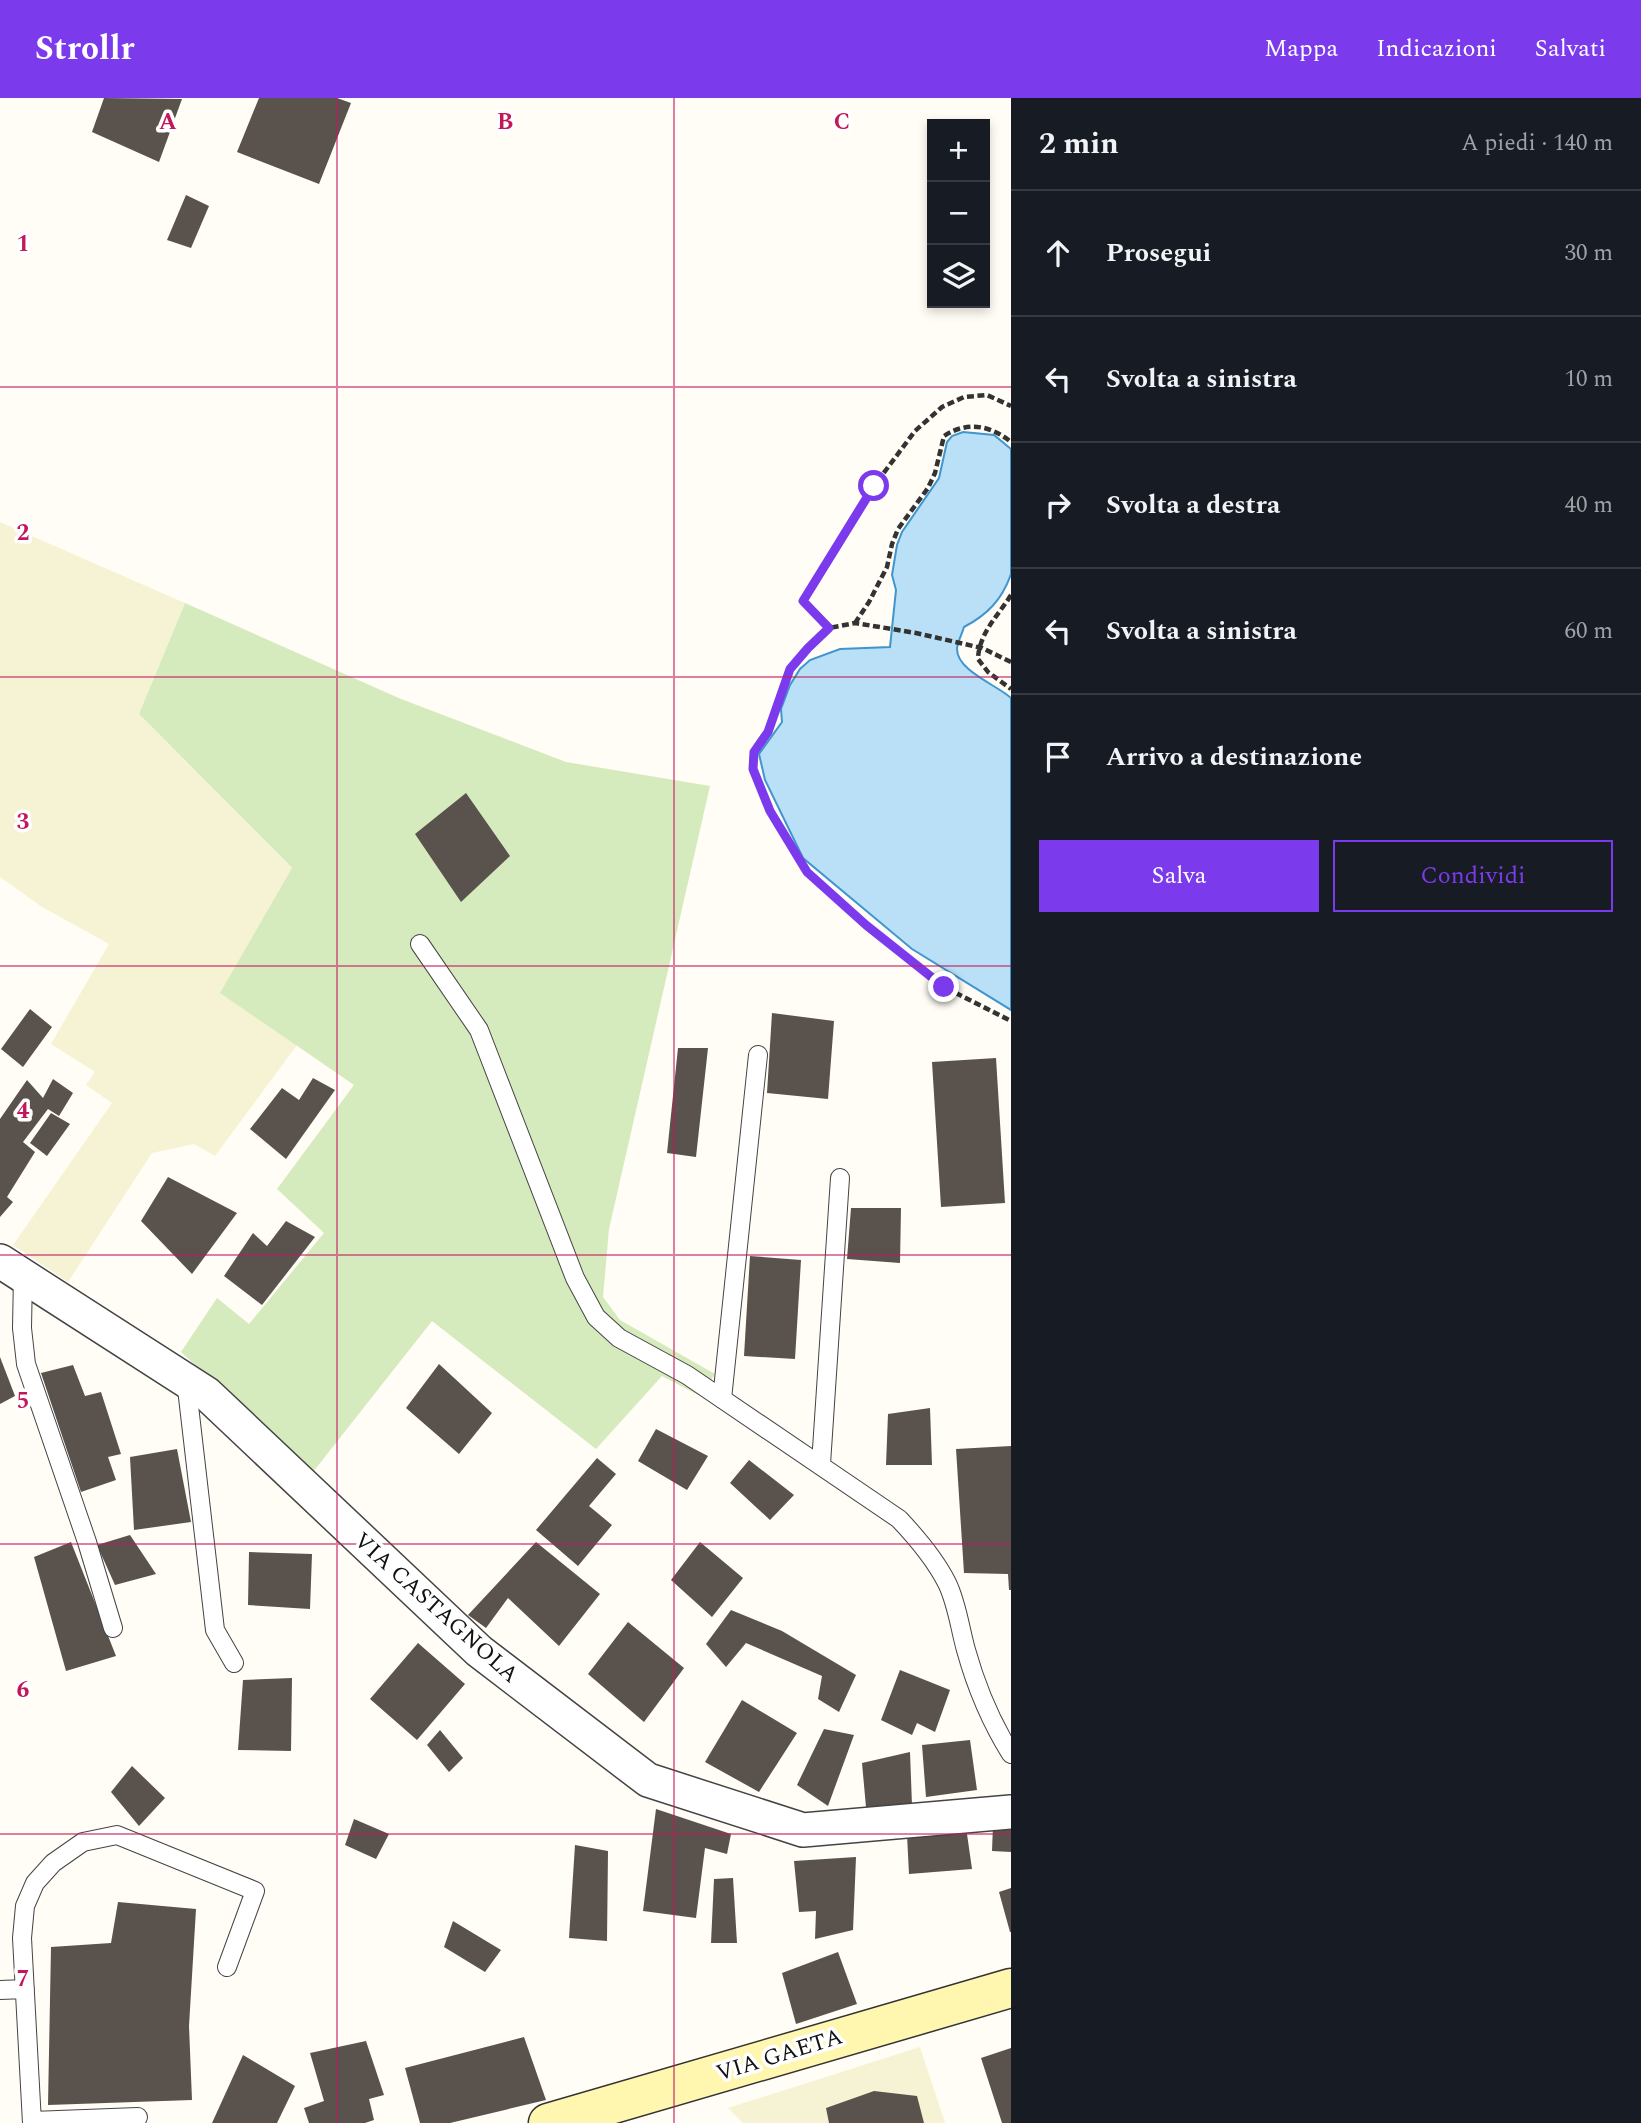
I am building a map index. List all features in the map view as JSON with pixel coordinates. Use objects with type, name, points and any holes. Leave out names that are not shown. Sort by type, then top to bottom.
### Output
[{"type":"main road","name":"VIA GAETA","points":[[548,2123],[609,2115],[1011,1988]]},
{"type":"street","name":"VIA CASTAGNOLA","points":[[11,1268],[208,1394],[479,1651],[648,1780],[803,1829],[1011,1812]]},
{"type":"lane","points":[[420,944],[479,1030],[575,1278],[596,1317],[619,1338],[687,1375],[899,1519],[923,1546],[948,1584],[982,1695],[997,1731],[1011,1754]]},
{"type":"lane","points":[[722,1399],[758,1055]]},
{"type":"lane","points":[[821,1464],[840,1178]]},
{"type":"lane","points":[[11,1268],[26,1364],[87,1542],[113,1628]]},
{"type":"lane","points":[[186,1380],[215,1630],[234,1663]]},
{"type":"lane","points":[[135,2123],[138,2117],[32,2122],[22,1938],[25,1906],[35,1883],[53,1863],[83,1842],[117,1835],[255,1891],[227,1967]]},
{"type":"lane","points":[[0,1990],[25,1989]]},
{"type":"path","points":[[829,628],[803,601],[874,486],[915,431],[942,407],[964,397],[987,395],[1011,406]]},
{"type":"path","points":[[855,623],[887,567],[898,529],[928,488],[944,436],[956,429],[986,427],[999,432],[1011,442]]},
{"type":"path","points":[[1011,595],[983,635],[978,648],[978,659],[988,672],[1011,689]]},
{"type":"path","points":[[1011,662],[978,648],[916,633],[855,623],[829,628],[790,669],[768,732],[754,752],[753,769],[770,811],[807,872],[866,925],[944,987],[1011,1021]]},
{"type":"shaded area","points":[[0,522],[185,603],[139,714],[292,869],[221,993],[297,1045],[215,1156],[194,1144],[152,1153],[68,1282],[13,1245],[112,1103],[86,1085],[95,1072],[51,1044],[109,944],[42,907],[0,877]]},
{"type":"shaded area","points":[[920,2047],[945,2123],[743,2123],[728,2108]]},
{"type":"green space","points":[[185,603],[401,699],[566,762],[710,786],[609,1229],[603,1297],[620,1320],[715,1374],[700,1396],[662,1376],[596,1449],[432,1321],[313,1472],[181,1352],[217,1298],[249,1324],[324,1233],[277,1189],[354,1085],[220,993],[292,868],[139,714]]},
{"type":"water","points":[[963,432],[994,435],[1011,449],[1011,574],[993,606],[964,627],[957,649],[963,664],[970,671],[1011,698],[1011,1010],[912,949],[803,858],[765,780],[759,754],[782,722],[781,709],[790,685],[800,669],[810,660],[840,649],[890,647],[896,590],[892,575],[897,545],[902,532],[939,478],[947,442],[952,436]]},
{"type":"building","points":[[104,98],[182,99],[159,162],[92,132]]},
{"type":"building","points":[[259,98],[337,98],[351,103],[319,184],[237,152]]},
{"type":"building","points":[[186,195],[209,206],[191,248],[167,240]]},
{"type":"building","points":[[466,793],[510,856],[461,902],[415,834]]},
{"type":"building","points":[[30,1009],[52,1027],[23,1067],[1,1049]]},
{"type":"building","points":[[772,1013],[834,1021],[828,1099],[767,1093]]},
{"type":"building","points":[[678,1048],[708,1048],[696,1157],[667,1153]]},
{"type":"building","points":[[996,1058],[1005,1203],[941,1207],[932,1062]]},
{"type":"building","points":[[313,1078],[335,1090],[286,1159],[250,1129],[282,1088],[299,1100]]},
{"type":"building","points":[[53,1079],[73,1093],[59,1116],[48,1109],[23,1142],[35,1152],[7,1197],[13,1202],[0,1217],[0,1119],[27,1080],[43,1098]]},
{"type":"building","points":[[51,1113],[70,1124],[47,1156],[30,1143]]},
{"type":"building","points":[[168,1177],[237,1213],[192,1274],[141,1221]]},
{"type":"building","points":[[851,1208],[901,1208],[900,1263],[847,1259]]},
{"type":"building","points":[[286,1221],[315,1237],[262,1305],[224,1276],[253,1233],[267,1246]]},
{"type":"building","points":[[750,1256],[801,1260],[795,1359],[744,1356]]},
{"type":"building","points":[[0,1357],[15,1396],[0,1404]]},
{"type":"building","points":[[439,1364],[492,1413],[459,1454],[406,1408]]},
{"type":"building","points":[[73,1365],[85,1396],[101,1392],[121,1454],[108,1457],[116,1480],[81,1492],[41,1373]]},
{"type":"building","points":[[930,1408],[932,1465],[886,1465],[888,1414]]},
{"type":"building","points":[[656,1429],[708,1456],[687,1490],[638,1461]]},
{"type":"building","points":[[1011,1446],[1009,1590],[1008,1574],[964,1573],[956,1449]]},
{"type":"building","points":[[177,1449],[191,1522],[134,1530],[130,1457]]},
{"type":"building","points":[[597,1458],[616,1474],[589,1506],[612,1525],[578,1566],[536,1530]]},
{"type":"building","points":[[749,1460],[794,1495],[770,1520],[730,1483]]},
{"type":"building","points":[[130,1535],[156,1574],[115,1585],[97,1545]]},
{"type":"building","points":[[71,1542],[116,1656],[66,1671],[34,1557]]},
{"type":"building","points":[[536,1542],[600,1594],[559,1646],[508,1598],[486,1628],[468,1615]]},
{"type":"building","points":[[700,1542],[743,1578],[712,1617],[671,1580]]},
{"type":"building","points":[[249,1552],[312,1554],[310,1609],[248,1605]]},
{"type":"building","points":[[731,1610],[782,1631],[856,1675],[839,1712],[818,1699],[822,1676],[746,1643],[726,1667],[706,1644]]},
{"type":"building","points":[[628,1622],[684,1668],[644,1722],[588,1674]]},
{"type":"building","points":[[418,1643],[465,1684],[417,1740],[370,1699]]},
{"type":"building","points":[[900,1670],[950,1690],[935,1732],[917,1723],[912,1735],[881,1720]]},
{"type":"building","points":[[292,1678],[291,1751],[238,1750],[243,1680]]},
{"type":"building","points":[[742,1700],[797,1733],[759,1792],[705,1762]]},
{"type":"building","points":[[824,1729],[854,1735],[828,1806],[797,1785]]},
{"type":"building","points":[[440,1730],[463,1758],[449,1772],[427,1745]]},
{"type":"building","points":[[970,1740],[977,1790],[926,1797],[922,1745]]},
{"type":"building","points":[[910,1752],[912,1805],[866,1807],[862,1763]]},
{"type":"building","points":[[132,1766],[165,1798],[139,1826],[111,1792]]},
{"type":"building","points":[[656,1809],[731,1834],[727,1854],[705,1848],[696,1918],[643,1911]]},
{"type":"building","points":[[354,1819],[389,1834],[376,1859],[345,1845]]},
{"type":"building","points":[[993,1825],[1011,1826],[1011,1852],[992,1851]]},
{"type":"building","points":[[967,1834],[972,1869],[909,1874],[907,1835]]},
{"type":"building","points":[[575,1845],[608,1851],[607,1941],[569,1938]]},
{"type":"building","points":[[856,1857],[853,1930],[815,1939],[816,1911],[799,1912],[794,1861]]},
{"type":"building","points":[[733,1878],[737,1943],[711,1943],[714,1879]]},
{"type":"building","points":[[1011,1888],[1011,1932],[1010,1932],[999,1892]]},
{"type":"building","points":[[118,1902],[196,1909],[189,2026],[192,2100],[48,2105],[51,1947],[111,1943]]},
{"type":"building","points":[[453,1921],[501,1950],[485,1972],[444,1947]]},
{"type":"building","points":[[838,1952],[857,2004],[796,2024],[782,1973]]},
{"type":"building","points":[[524,2037],[546,2100],[450,2123],[420,2123],[405,2068]]},
{"type":"building","points":[[366,2041],[384,2095],[369,2099],[374,2120],[365,2123],[309,2123],[304,2108],[324,2101],[310,2053]]},
{"type":"building","points":[[1011,2048],[1011,2123],[1002,2123],[981,2058]]},
{"type":"building","points":[[243,2055],[295,2086],[277,2123],[212,2123]]},
{"type":"building","points":[[874,2091],[917,2096],[924,2123],[829,2123],[826,2108]]},
{"type":"route","points":[[874,486],[803,601],[829,628],[790,669],[768,732],[754,752],[753,769],[770,811],[807,872],[866,925],[944,987]]}]
